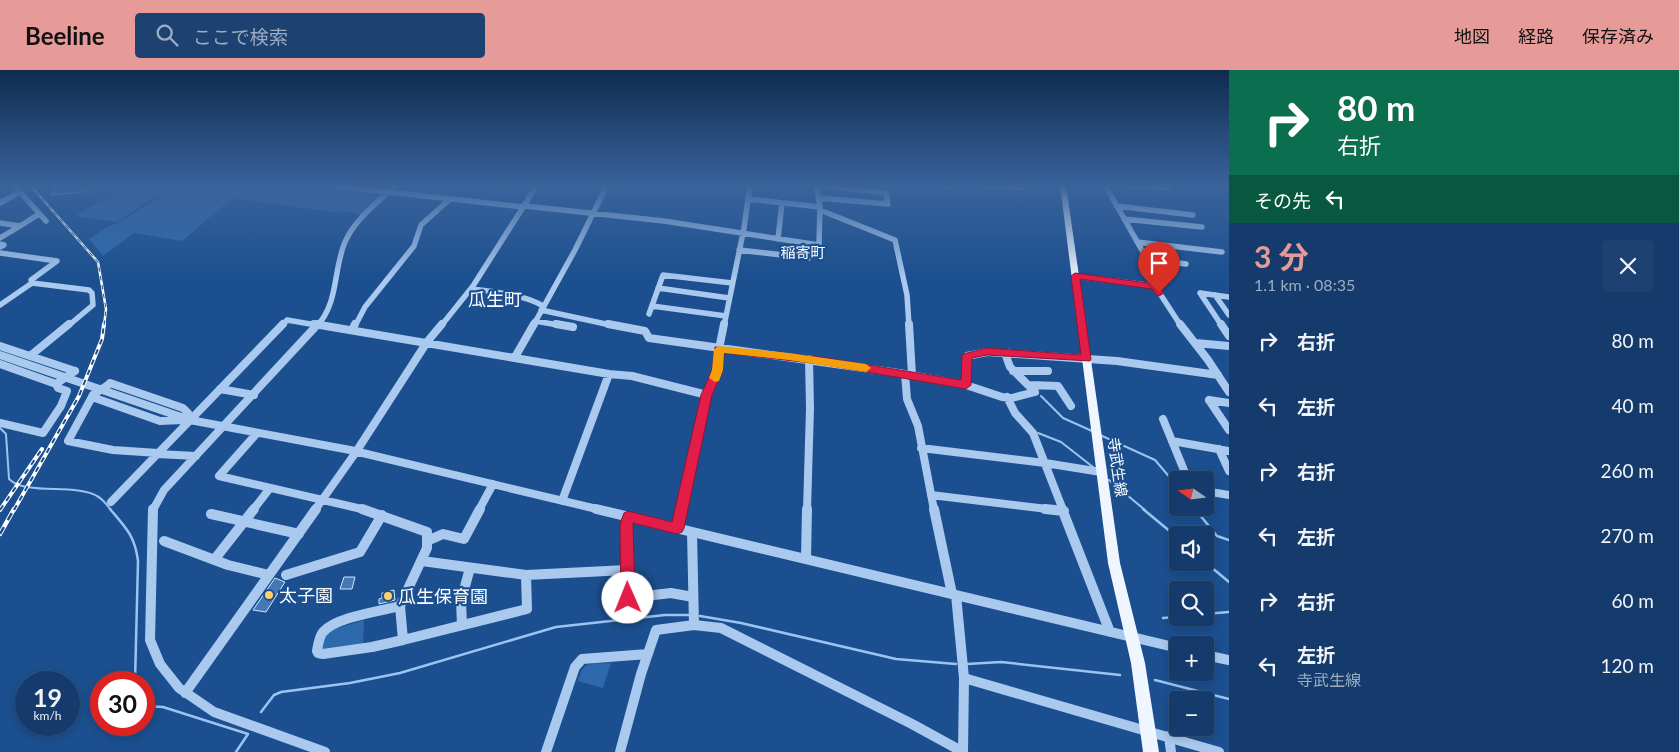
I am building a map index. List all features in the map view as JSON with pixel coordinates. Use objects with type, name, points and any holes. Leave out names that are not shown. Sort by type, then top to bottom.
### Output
[{"type":"main road","name":"寺武生線","points":[[1067,217],[1114,563],[1132,637],[1150,743]]},
{"type":"street","points":[[0,238],[35,217]]},
{"type":"street","points":[[42,217],[46,222]]},
{"type":"street","points":[[325,752],[214,712],[186,693],[160,664],[150,640],[152,514],[158,499],[318,325],[333,302],[343,248],[347,238],[365,217]]},
{"type":"street","points":[[352,330],[365,307],[414,246],[422,225],[431,217]]},
{"type":"street","points":[[186,693],[356,452],[427,342],[472,289],[517,217]]},
{"type":"street","points":[[515,357],[534,321],[577,251],[594,217]]},
{"type":"street","points":[[623,217],[664,221],[819,245],[820,217]]},
{"type":"street","points":[[677,528],[707,395],[718,370],[719,349],[745,217]]},
{"type":"street","points":[[778,239],[780,217]]},
{"type":"street","points":[[620,752],[656,630],[694,625],[721,628],[903,719],[963,752],[964,678],[954,595],[931,495],[918,426],[908,405],[907,295],[895,240],[839,217]]},
{"type":"street","points":[[1124,219],[1202,227]]},
{"type":"street","points":[[1124,219],[1145,258],[1155,286],[1196,342],[1229,392]]},
{"type":"street","points":[[0,223],[20,226]]},
{"type":"street","points":[[1137,242],[1222,252]]},
{"type":"street","points":[[739,250],[809,258]]},
{"type":"street","points":[[0,253],[57,261],[31,280],[32,283],[0,306]]},
{"type":"street","points":[[1145,258],[1186,264]]},
{"type":"street","points":[[649,314],[663,275],[732,283]]},
{"type":"street","points":[[1075,276],[1155,286]]},
{"type":"street","points":[[30,356],[93,305],[92,293],[89,290],[32,283]]},
{"type":"street","points":[[658,288],[729,298]]},
{"type":"street","points":[[472,289],[497,291],[515,297],[534,300],[542,308],[553,314],[645,331],[648,338],[719,349],[809,359],[909,375],[966,385],[1007,398],[1035,392],[1013,371],[1006,360],[1006,356],[1009,353]]},
{"type":"street","points":[[1229,296],[1200,293],[1229,336]]},
{"type":"street","points":[[1215,295],[1228,313]]},
{"type":"street","points":[[652,306],[726,316]]},
{"type":"street","points":[[1212,311],[1228,313]]},
{"type":"street","points":[[110,502],[287,320],[609,374],[632,376],[707,395]]},
{"type":"street","points":[[534,321],[574,327]]},
{"type":"street","points":[[1196,342],[1229,346]]},
{"type":"street","points":[[0,346],[75,372],[56,384]]},
{"type":"street","points":[[966,385],[967,356],[987,352],[1117,361],[1218,375]]},
{"type":"street","points":[[0,355],[188,420],[356,452],[1169,646]]},
{"type":"street","points":[[806,559],[810,408],[809,359]]},
{"type":"street","points":[[0,364],[56,384],[58,388],[67,391],[61,406],[43,433],[0,423]]},
{"type":"street","points":[[0,374],[9,367]]},
{"type":"street","points":[[1013,371],[1048,371]]},
{"type":"street","points":[[562,501],[609,374]]},
{"type":"street","points":[[188,420],[188,413],[183,408],[110,383],[93,396],[68,441],[113,450],[196,456]]},
{"type":"street","points":[[1029,386],[1058,386],[1071,406]]},
{"type":"street","points":[[220,390],[254,395]]},
{"type":"street","points":[[93,396],[160,421],[188,420]]},
{"type":"street","points":[[1007,398],[1015,413],[1032,432],[1110,632]]},
{"type":"street","points":[[1229,403],[1209,400],[1229,430]]},
{"type":"street","points":[[1163,419],[1184,471]]},
{"type":"street","points":[[257,432],[220,476],[360,508],[427,532],[427,548],[400,606],[403,640]]},
{"type":"street","points":[[1172,441],[1229,451]]},
{"type":"street","points":[[921,448],[1045,463],[1101,472]]},
{"type":"street","points":[[1219,450],[1229,470]]},
{"type":"street","points":[[427,541],[441,534],[464,539],[492,484]]},
{"type":"street","points":[[214,560],[270,488]]},
{"type":"street","points":[[1214,493],[1229,496]]},
{"type":"street","points":[[931,495],[1064,511]]},
{"type":"street","points":[[211,514],[299,534]]},
{"type":"street","points":[[286,575],[360,552],[382,515]]},
{"type":"street","points":[[628,517],[626,524],[628,598],[675,593],[687,593],[693,596]]},
{"type":"street","points":[[692,532],[694,625]]},
{"type":"street","points":[[164,541],[240,569],[269,574]]},
{"type":"street","points":[[422,561],[526,575],[627,570]]},
{"type":"street","points":[[462,625],[461,601],[470,568]]},
{"type":"street","points":[[400,606],[329,628],[320,636],[316,649],[318,653],[323,654],[372,647],[527,608],[526,575]]},
{"type":"street","points":[[546,752],[576,667],[582,660],[648,654]]},
{"type":"street","points":[[1214,657],[1229,660]]},
{"type":"street","points":[[964,678],[1150,743],[1168,736],[1220,752]]},
{"type":"street","points":[[1168,736],[1171,752]]},
{"type":"shaded area","points":[[81,217],[125,217],[117,222]]},
{"type":"shaded area","points":[[128,217],[210,217],[182,241],[134,233],[103,256],[89,239],[107,227]]},
{"type":"shaded area","points":[[364,620],[363,645],[322,651],[319,648],[328,631]]},
{"type":"shaded area","points":[[611,663],[603,688],[578,681],[583,669],[589,664]]},
{"type":"building","points":[[344,577],[355,577],[352,589],[340,589]]},
{"type":"building","name":"太子園","points":[[275,578],[285,582],[266,612],[253,610]]},
{"type":"building","name":"瓜生保育園","points":[[394,590],[395,600],[379,604],[382,593]]},
{"type":"waterway","points":[[1041,396],[1063,418],[1092,431]]},
{"type":"waterway","points":[[0,428],[6,434],[9,479],[27,487],[88,492],[105,502],[111,510]]},
{"type":"waterway","points":[[1038,433],[1061,442],[1093,467]]},
{"type":"waterway","points":[[1100,435],[1155,460],[1169,476]]},
{"type":"waterway","points":[[1109,480],[1145,510]]},
{"type":"waterway","points":[[110,509],[125,527],[137,552],[135,671]]},
{"type":"waterway","points":[[1143,509],[1169,531]]},
{"type":"waterway","points":[[1201,516],[1217,536],[1229,540]]},
{"type":"waterway","points":[[1214,570],[1229,582]]},
{"type":"waterway","points":[[1214,613],[1229,612]]},
{"type":"waterway","points":[[261,712],[274,695],[281,692],[350,683],[400,673],[556,627],[665,615],[690,615]]},
{"type":"waterway","points":[[700,616],[741,623],[896,659],[956,664]]},
{"type":"waterway","points":[[1163,618],[1169,618]]},
{"type":"waterway","points":[[967,664],[1001,662],[1120,675]]},
{"type":"waterway","points":[[1155,680],[1229,699]]},
{"type":"waterway","points":[[155,707],[163,707],[248,734],[236,752]]},
{"type":"railway","points":[[58,217],[98,262],[106,309],[104,326]]},
{"type":"railway","points":[[14,510],[79,396],[102,339],[104,324]]},
{"type":"railway","points":[[0,510],[42,449]]},
{"type":"railway","points":[[0,534],[14,509]]},
{"type":"slow traffic","points":[[715,378],[718,370],[719,349],[789,356],[866,368]]},
{"type":"place","name":"太子園","points":[[269,595]]},
{"type":"place","name":"瓜生保育園","points":[[388,596]]},
{"type":"district","name":"稲寄町","points":[[803,252]]},
{"type":"district","name":"瓜生町","points":[[495,299]]},
{"type":"route","points":[[628,598],[626,524],[628,517],[677,528],[707,395],[718,370],[719,349],[820,360],[966,385],[967,356],[976,354],[987,352],[1086,359],[1075,276],[1155,286],[1159,293]]}]
